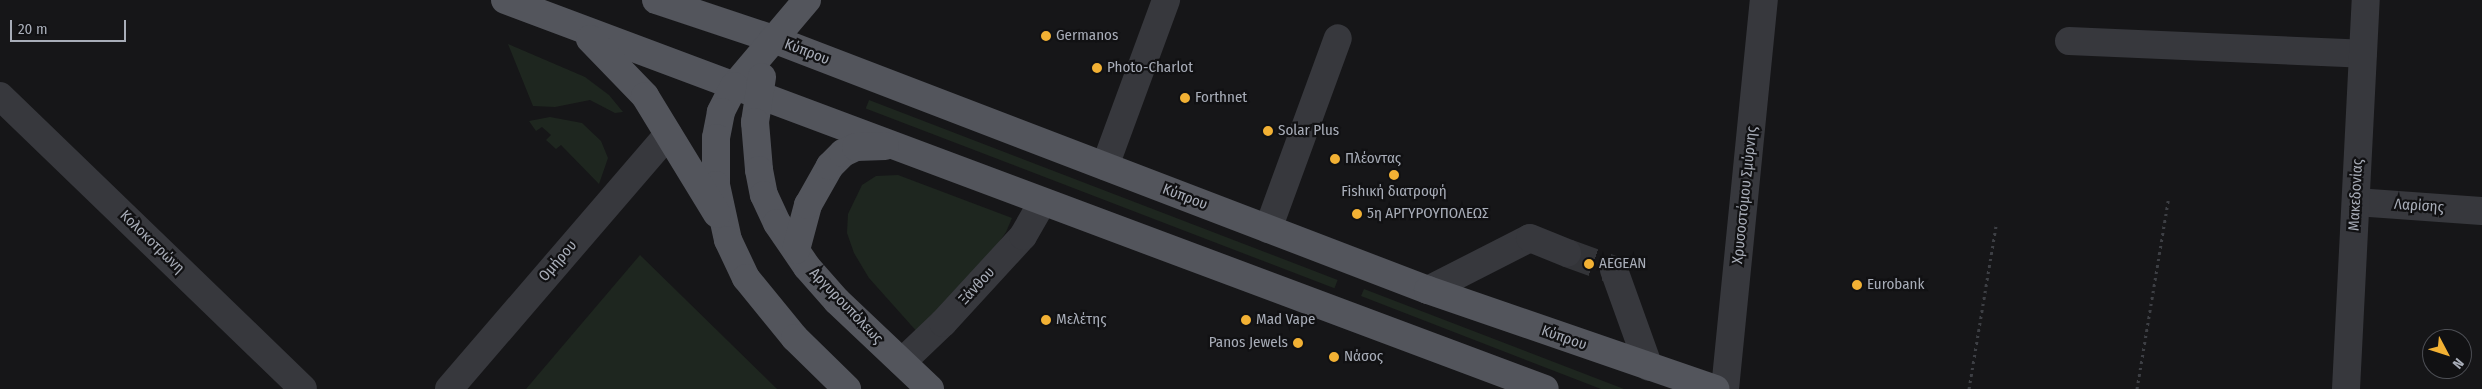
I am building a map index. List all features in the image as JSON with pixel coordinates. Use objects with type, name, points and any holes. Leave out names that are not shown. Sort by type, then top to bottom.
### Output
[{"type":"main road","points":[[505,0],[1042,203],[1545,389]]},
{"type":"main road","name":"Κύπρου","points":[[656,0],[773,39],[1428,290],[1715,389]]},
{"type":"main road","points":[[722,222],[716,185],[716,138],[721,112],[746,90],[773,39],[807,0]]},
{"type":"main road","points":[[558,21],[592,40],[628,76],[668,134],[722,222],[735,257],[760,298],[847,389]]},
{"type":"main road","name":"Αργυρουπόλεως","points":[[746,90],[755,122],[764,195],[777,223],[837,301],[930,389]]},
{"type":"main road","points":[[796,250],[808,205],[830,166],[843,153],[856,147],[896,147]]},
{"type":"street","points":[[1105,166],[1166,0]]},
{"type":"street","name":"Χρυσοστόμου Σμύρνης","points":[[1725,389],[1764,0]]},
{"type":"street","name":"Μακεδονίας","points":[[2346,389],[2366,0]]},
{"type":"street","points":[[1268,229],[1338,38]]},
{"type":"street","points":[[2070,41],[2363,54]]},
{"type":"street","name":"Κολοκοτρώνη","points":[[0,96],[303,389]]},
{"type":"street","name":"Ομήρου","points":[[449,389],[668,134]]},
{"type":"street","name":"Λαρίσης","points":[[2356,202],[2482,210]]},
{"type":"street","name":"Ξάνθου","points":[[902,362],[943,323],[1023,236],[1042,203]]},
{"type":"street","points":[[1428,290],[1530,238],[1567,253]]},
{"type":"street","points":[[1614,270],[1649,367]]},
{"type":"path","points":[[2136,389],[2168,201]]},
{"type":"path","points":[[1969,389],[1996,226]]},
{"type":"shaded area","points":[[508,44],[585,77],[609,95],[623,112],[615,113],[590,100],[555,107],[533,106]]},
{"type":"shaded area","points":[[869,100],[1338,280],[1334,288],[866,108]]},
{"type":"shaded area","points":[[550,117],[582,123],[601,141],[608,158],[599,184],[561,145],[556,149],[546,140],[551,135],[542,127],[536,131],[529,121]]},
{"type":"shaded area","points":[[898,175],[1012,218],[1006,232],[977,275],[919,334],[869,278],[854,253],[847,233],[848,214],[862,185],[876,176]]},
{"type":"shaded area","points":[[640,255],[777,389],[526,389]]},
{"type":"shaded area","points":[[1364,289],[1624,389],[1601,389],[1361,296]]},
{"type":"tunnel","points":[[1567,253],[1614,270]]},
{"type":"place","name":"Germanos","points":[[1046,36]]},
{"type":"place","name":"Photo-Charlot","points":[[1097,68]]},
{"type":"place","name":"Forthnet","points":[[1185,98]]},
{"type":"place","name":"Solar Plus","points":[[1268,131]]},
{"type":"place","name":"Πλέοντας","points":[[1335,159]]},
{"type":"place","name":"Fishική διατροφή","points":[[1394,175]]},
{"type":"place","name":"5η ΑΡΓΥΡΟΥΠΟΛΕΩΣ","points":[[1357,214]]},
{"type":"place","name":"AEGEAN","points":[[1589,264]]},
{"type":"place","name":"Eurobank","points":[[1857,285]]},
{"type":"place","name":"Μελέτης","points":[[1046,320]]},
{"type":"place","name":"Mad Vape","points":[[1246,320]]},
{"type":"place","name":"Panos Jewels","points":[[1298,343]]},
{"type":"place","name":"Νάσος","points":[[1334,357]]}]
